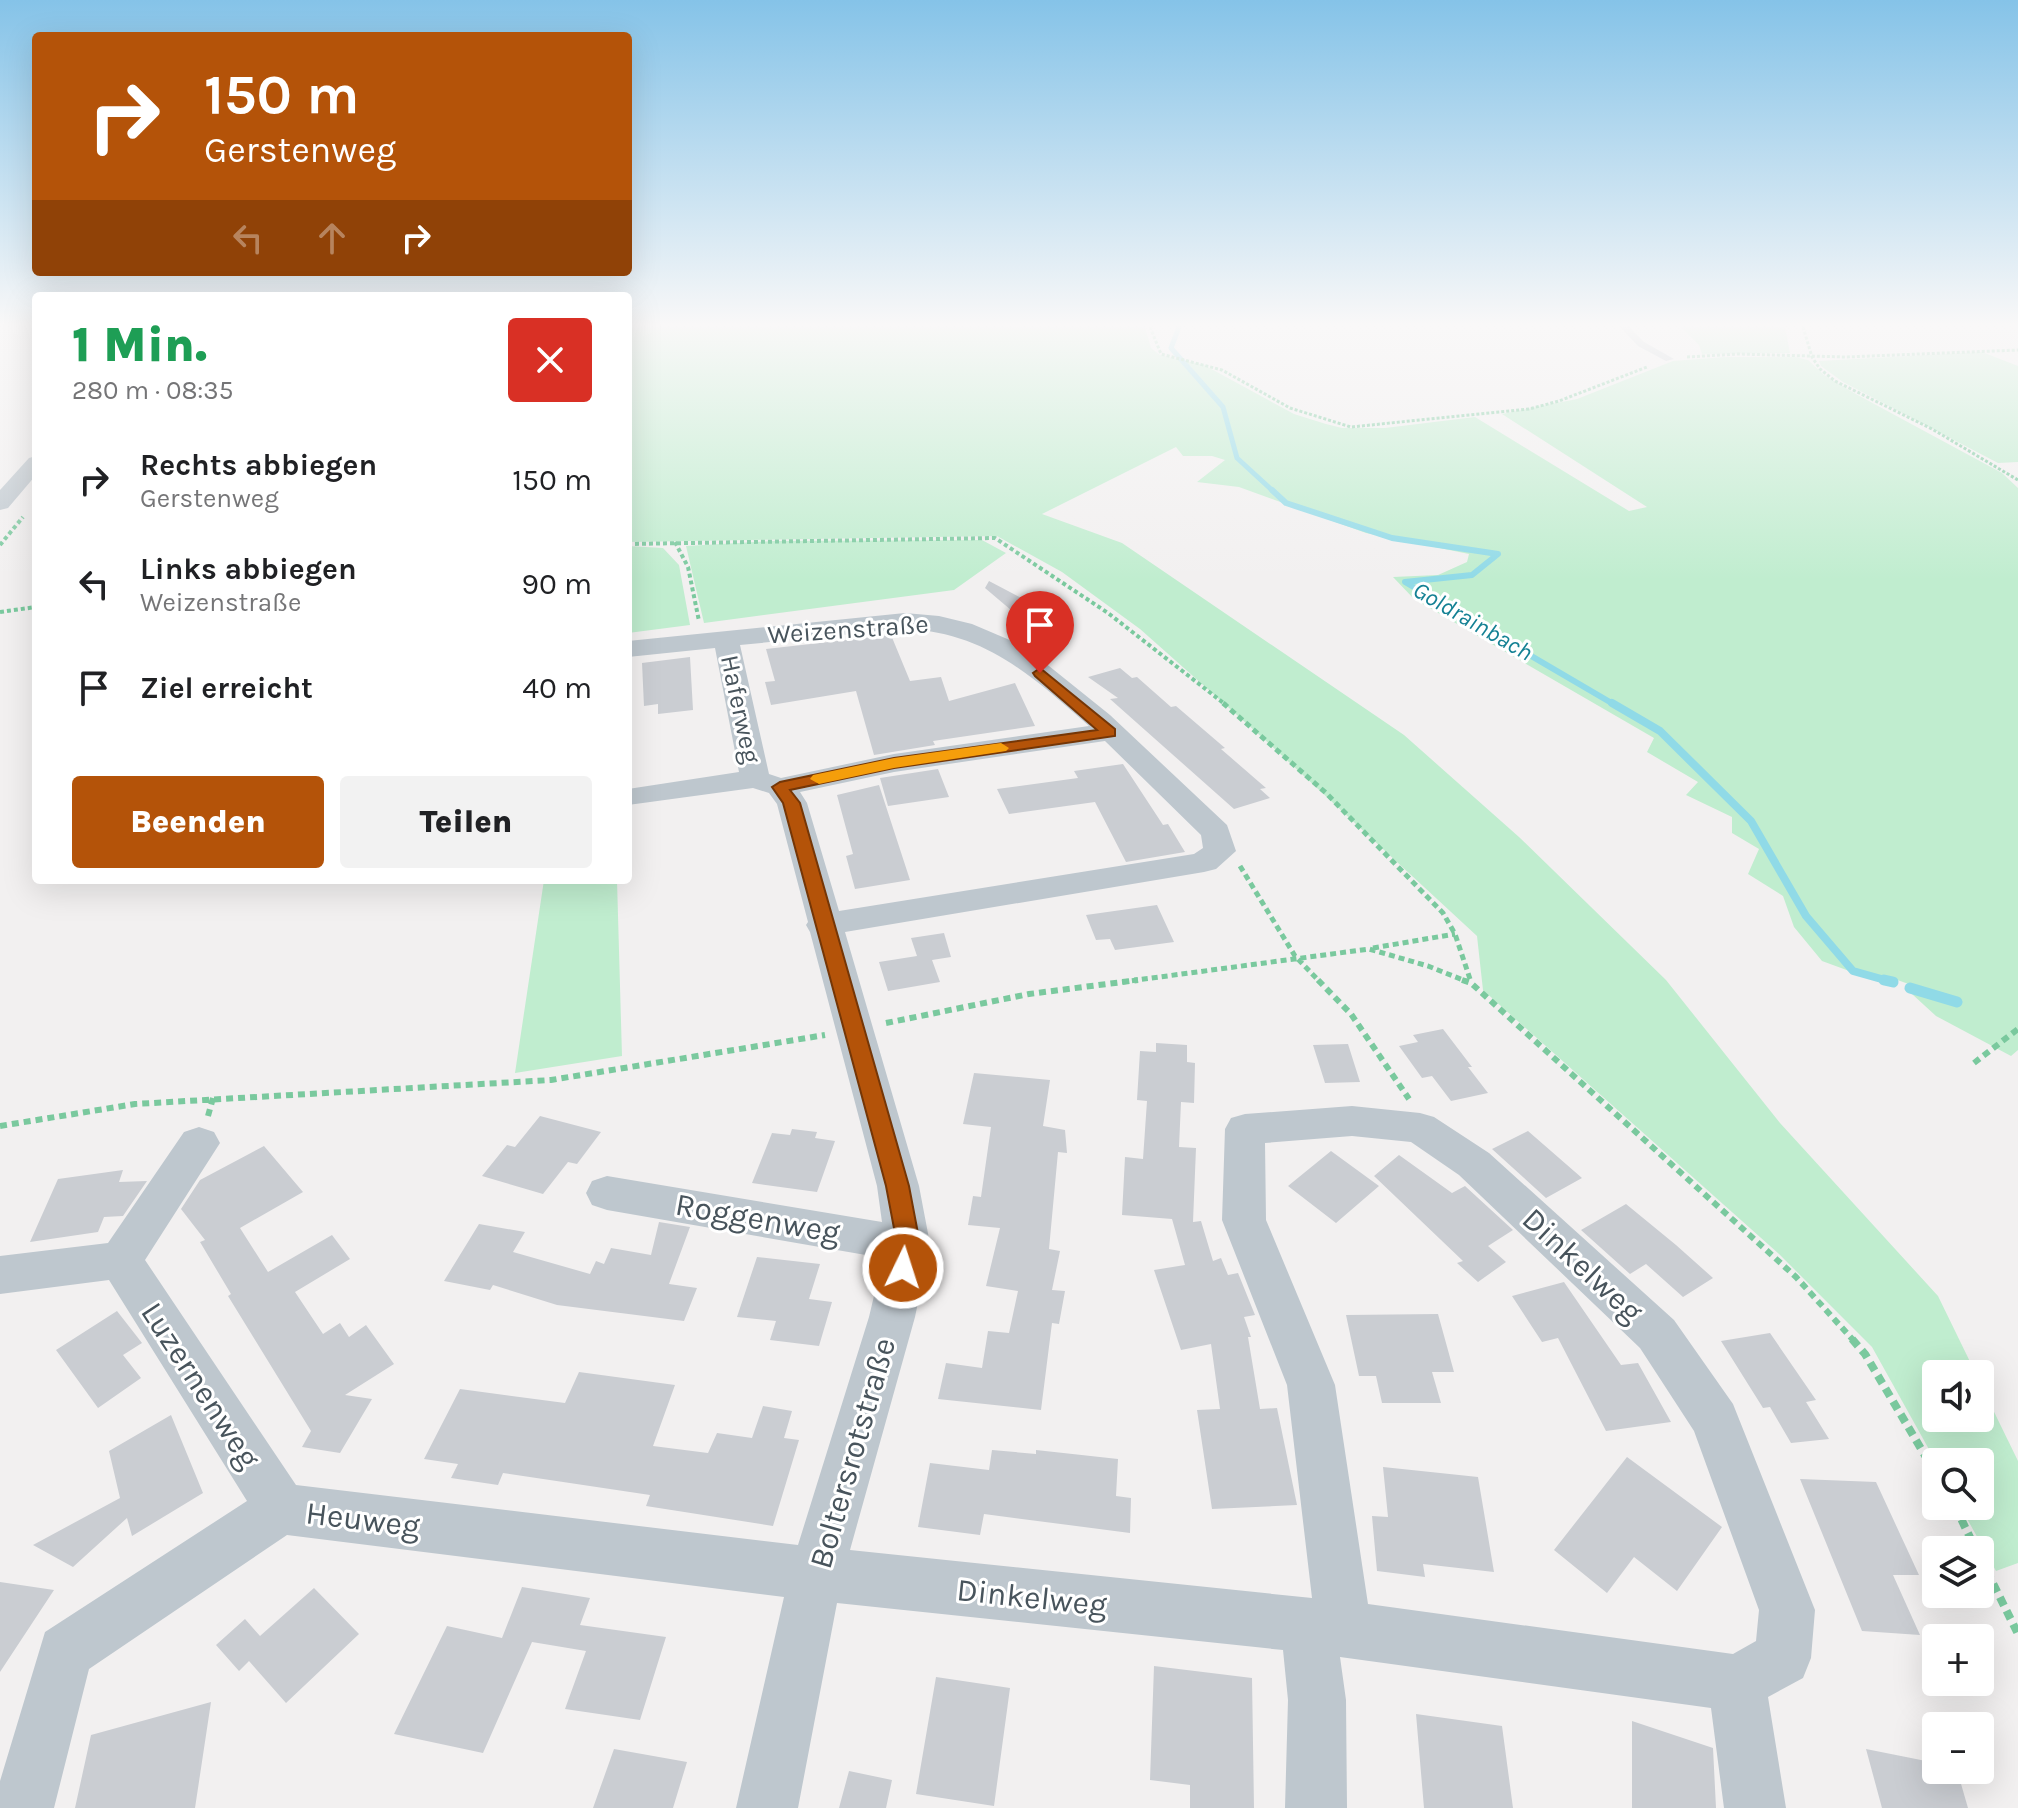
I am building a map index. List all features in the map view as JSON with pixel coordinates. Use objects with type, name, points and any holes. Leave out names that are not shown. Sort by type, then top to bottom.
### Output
[{"type":"street","points":[[0,503],[32,467]]},
{"type":"street","name":"Weizenstraße","points":[[632,649],[905,621],[947,624],[974,633],[1056,684],[1216,832],[1220,851]]},
{"type":"street","name":"Haferweg","points":[[714,640],[768,783]]},
{"type":"street","points":[[632,797],[768,783],[1109,732]]},
{"type":"street","name":"Boltersrotstraße","points":[[767,1808],[816,1574],[892,1317],[908,1244],[898,1186],[823,925],[792,803],[768,783]]},
{"type":"street","points":[[823,925],[1204,862],[1220,851]]},
{"type":"street","name":"Dinkelweg","points":[[816,1574],[1326,1628],[1737,1683],[1783,1658],[1787,1610],[1715,1420],[1657,1334],[1474,1164],[1420,1128],[1352,1121],[1245,1129],[1244,1220],[1311,1385],[1326,1628]]},
{"type":"street","points":[[0,1275],[121,1260],[199,1143]]},
{"type":"street","name":"Roggenweg","points":[[607,1193],[908,1244]]},
{"type":"street","name":"Luzernenweg","points":[[121,1260],[281,1509]]},
{"type":"street","name":"Heuweg","points":[[23,1808],[65,1652],[281,1509],[816,1574]]},
{"type":"street","points":[[1316,1808],[1317,1700],[1326,1628]]},
{"type":"street","points":[[1737,1683],[1755,1808]]},
{"type":"path","points":[[1301,411],[1351,427],[1506,411]]},
{"type":"path","points":[[1895,411],[1957,443],[2018,480]]},
{"type":"path","points":[[0,545],[24,515]]},
{"type":"path","points":[[632,544],[995,538],[1108,613],[1235,712],[1326,793],[1443,913],[1455,934],[1471,983]]},
{"type":"path","points":[[675,542],[688,567],[714,640]]},
{"type":"path","points":[[0,612],[32,608]]},
{"type":"path","points":[[1220,851],[1243,868],[1295,956],[1351,1014],[1415,1108],[1420,1128]]},
{"type":"path","points":[[0,1126],[135,1104],[551,1080],[853,1030],[1029,994],[1295,956],[1369,949],[1455,934]]},
{"type":"path","points":[[1369,949],[1428,966],[1471,983],[1796,1277],[1865,1354],[1922,1450]]},
{"type":"path","points":[[1974,1063],[2018,1029]]},
{"type":"path","points":[[1994,1585],[2018,1634]]},
{"type":"green space","points":[[632,411],[1289,411],[1342,428],[1385,428],[1475,417],[1629,511],[1647,507],[1502,414],[1515,411],[1888,411],[2002,473],[2018,488],[2018,1050],[2011,1056],[1936,1016],[1912,994],[1917,987],[1889,977],[1882,983],[1822,961],[1794,927],[1783,896],[1748,874],[1759,849],[1732,833],[1732,817],[1686,795],[1698,782],[1647,752],[1654,738],[1414,599],[1393,577],[1438,575],[1467,562],[1469,554],[1366,533],[1239,487],[1197,482],[1225,460],[1212,456],[1183,456],[1176,447],[1042,514],[1122,543],[1404,735],[1519,837],[1666,980],[1780,1123],[1938,1296],[1969,1360],[1922,1360],[1922,1432],[1994,1432],[1994,1412],[2018,1461],[2018,1563],[1996,1571],[1994,1536],[1977,1536],[1968,1520],[1994,1520],[1994,1448],[1928,1448],[1872,1347],[1779,1254],[1483,990],[1477,936],[1140,629],[1062,572],[997,536],[632,542]]},
{"type":"green space","points":[[1899,411],[2018,411],[2018,462],[1998,463]]},
{"type":"green space","points":[[982,540],[1006,553],[954,590],[704,623],[686,546],[773,541]]},
{"type":"green space","points":[[632,546],[663,548],[679,565],[690,625],[632,632]]},
{"type":"green space","points":[[543,884],[617,884],[622,1056],[515,1073]]},
{"type":"building","points":[[989,581],[1065,621],[1038,633],[985,588]]},
{"type":"building","points":[[891,635],[910,681],[941,677],[949,701],[1015,683],[1035,726],[933,741],[935,745],[874,755],[856,691],[771,705],[765,682],[775,681],[766,649]]},
{"type":"building","points":[[690,657],[693,710],[658,714],[658,704],[644,706],[642,663]]},
{"type":"building","points":[[1120,668],[1132,678],[1137,677],[1171,707],[1176,706],[1225,748],[1221,749],[1266,788],[1260,789],[1270,798],[1234,809],[1110,699],[1118,698],[1088,677]]},
{"type":"building","points":[[1123,764],[1163,825],[1168,824],[1185,852],[1126,862],[1095,802],[1009,814],[997,789],[1078,778],[1074,771]]},
{"type":"building","points":[[938,769],[949,797],[888,806],[880,778]]},
{"type":"building","points":[[879,785],[910,880],[855,889],[846,856],[853,854],[837,795]]},
{"type":"building","points":[[1157,905],[1174,942],[1115,950],[1110,939],[1096,940],[1086,915]]},
{"type":"building","points":[[944,933],[951,957],[932,960],[940,982],[888,991],[879,962],[917,956],[911,938]]},
{"type":"building","points":[[1443,1029],[1488,1093],[1451,1101],[1432,1076],[1422,1078],[1399,1046],[1418,1042],[1413,1035]]},
{"type":"building","points":[[1156,1043],[1187,1045],[1187,1062],[1195,1063],[1194,1103],[1181,1102],[1179,1147],[1196,1148],[1193,1222],[1201,1221],[1213,1261],[1221,1258],[1228,1275],[1238,1273],[1255,1315],[1244,1317],[1251,1337],[1248,1337],[1260,1409],[1277,1408],[1297,1505],[1212,1509],[1197,1410],[1220,1409],[1211,1344],[1181,1350],[1154,1270],[1185,1265],[1172,1219],[1122,1215],[1125,1157],[1143,1159],[1147,1101],[1137,1100],[1140,1051],[1156,1052]]},
{"type":"building","points":[[1348,1044],[1360,1082],[1325,1083],[1313,1045]]},
{"type":"building","points":[[974,1073],[1050,1080],[1043,1126],[1065,1130],[1067,1153],[1058,1152],[1049,1249],[1060,1251],[1052,1290],[1065,1291],[1059,1324],[1052,1323],[1041,1410],[938,1399],[946,1363],[982,1368],[988,1331],[1009,1333],[1018,1291],[986,1286],[1000,1228],[968,1225],[973,1196],[981,1197],[991,1127],[963,1124]]},
{"type":"building","points":[[540,1116],[601,1132],[577,1164],[568,1162],[543,1194],[482,1176],[507,1145],[515,1147]]},
{"type":"building","points":[[792,1129],[817,1132],[815,1138],[835,1141],[817,1192],[752,1183],[772,1133],[790,1135]]},
{"type":"building","points":[[1528,1131],[1582,1178],[1546,1198],[1492,1149]]},
{"type":"building","points":[[264,1146],[303,1192],[240,1228],[268,1272],[332,1235],[350,1259],[295,1292],[323,1334],[340,1323],[349,1337],[366,1325],[394,1364],[345,1395],[372,1399],[340,1453],[302,1447],[311,1431],[228,1296],[231,1294],[200,1242],[205,1240],[181,1209],[200,1180]]},
{"type":"building","points":[[1331,1151],[1379,1186],[1336,1223],[1288,1186]]},
{"type":"building","points":[[1399,1155],[1452,1193],[1465,1186],[1513,1230],[1488,1246],[1506,1262],[1478,1282],[1457,1263],[1463,1261],[1374,1176]]},
{"type":"building","points":[[123,1170],[119,1182],[147,1181],[123,1216],[104,1217],[98,1232],[30,1242],[58,1179]]},
{"type":"building","points":[[1626,1204],[1713,1278],[1683,1297],[1646,1264],[1630,1274],[1581,1230]]},
{"type":"building","points":[[659,1222],[690,1227],[669,1284],[697,1288],[684,1321],[557,1305],[493,1285],[490,1290],[444,1281],[479,1224],[525,1232],[513,1252],[590,1274],[596,1261],[604,1264],[611,1248],[651,1255]]},
{"type":"building","points":[[757,1257],[820,1264],[809,1299],[832,1302],[819,1346],[770,1340],[776,1321],[737,1317]]},
{"type":"building","points":[[1564,1282],[1621,1365],[1638,1363],[1671,1422],[1606,1431],[1558,1338],[1542,1342],[1512,1296]]},
{"type":"building","points":[[117,1311],[142,1343],[123,1355],[141,1378],[98,1408],[56,1350]]},
{"type":"building","points":[[1438,1314],[1454,1372],[1432,1372],[1441,1403],[1382,1403],[1376,1376],[1359,1376],[1346,1315]]},
{"type":"building","points":[[1770,1333],[1816,1400],[1806,1402],[1829,1439],[1791,1443],[1770,1407],[1763,1408],[1721,1341]]},
{"type":"building","points":[[579,1372],[675,1385],[653,1446],[708,1453],[717,1433],[752,1438],[763,1406],[792,1411],[784,1438],[799,1440],[773,1526],[646,1506],[650,1495],[503,1473],[498,1485],[451,1478],[458,1464],[424,1459],[460,1389],[565,1403]]},
{"type":"building","points":[[171,1415],[203,1493],[132,1536],[127,1518],[73,1567],[33,1545],[120,1498],[109,1451]]},
{"type":"building","points":[[992,1450],[1036,1454],[1036,1450],[1118,1459],[1116,1496],[1131,1498],[1130,1533],[984,1514],[980,1535],[918,1527],[930,1463],[989,1470]]},
{"type":"building","points":[[1627,1457],[1722,1527],[1677,1591],[1634,1557],[1607,1593],[1554,1550]]},
{"type":"building","points":[[1383,1467],[1478,1477],[1494,1572],[1423,1564],[1425,1577],[1377,1571],[1372,1516],[1388,1517]]},
{"type":"building","points":[[1800,1479],[1876,1482],[1919,1575],[1893,1575],[1920,1635],[1862,1631]]},
{"type":"building","points":[[0,1582],[54,1590],[0,1672]]},
{"type":"building","points":[[522,1587],[590,1598],[580,1625],[666,1637],[640,1720],[565,1709],[586,1651],[532,1642],[483,1753],[394,1734],[447,1626],[502,1638]]},
{"type":"building","points":[[314,1588],[359,1634],[286,1703],[249,1661],[239,1671],[216,1645],[245,1619],[260,1636]]},
{"type":"building","points":[[1154,1666],[1252,1678],[1254,1808],[1190,1808],[1190,1785],[1150,1780]]},
{"type":"building","points":[[936,1677],[1010,1688],[994,1806],[916,1794]]},
{"type":"building","points":[[211,1702],[195,1808],[75,1808],[91,1735]]},
{"type":"building","points":[[1416,1714],[1502,1726],[1513,1808],[1424,1808]]},
{"type":"building","points":[[1632,1721],[1713,1748],[1716,1808],[1632,1808]]},
{"type":"building","points":[[614,1749],[687,1762],[673,1808],[593,1808]]},
{"type":"building","points":[[1866,1749],[1922,1760],[1922,1784],[1961,1784],[1968,1808],[1882,1808]]},
{"type":"building","points":[[849,1771],[892,1780],[886,1808],[839,1808]]},
{"type":"waterway","name":"Goldrainbach","points":[[1224,411],[1237,458],[1274,492]]},
{"type":"waterway","name":"Goldrainbach","points":[[1272,490],[1286,503],[1392,538],[1498,554],[1472,575],[1405,582],[1615,705]]},
{"type":"waterway","name":"Goldrainbach","points":[[1612,703],[1660,731],[1751,821],[1806,916],[1853,971],[1888,981]]},
{"type":"waterway","name":"Goldrainbach","points":[[1884,980],[1888,981]]},
{"type":"waterway","name":"Goldrainbach","points":[[1888,981],[1893,982]]},
{"type":"waterway","name":"Goldrainbach","points":[[1910,988],[1957,1002]]},
{"type":"slow traffic","points":[[819,779],[894,763],[1001,748]]},
{"type":"route","points":[[903,1268],[908,1244],[898,1186],[823,925],[792,803],[780,787],[894,763],[1109,732],[1040,673]]}]
